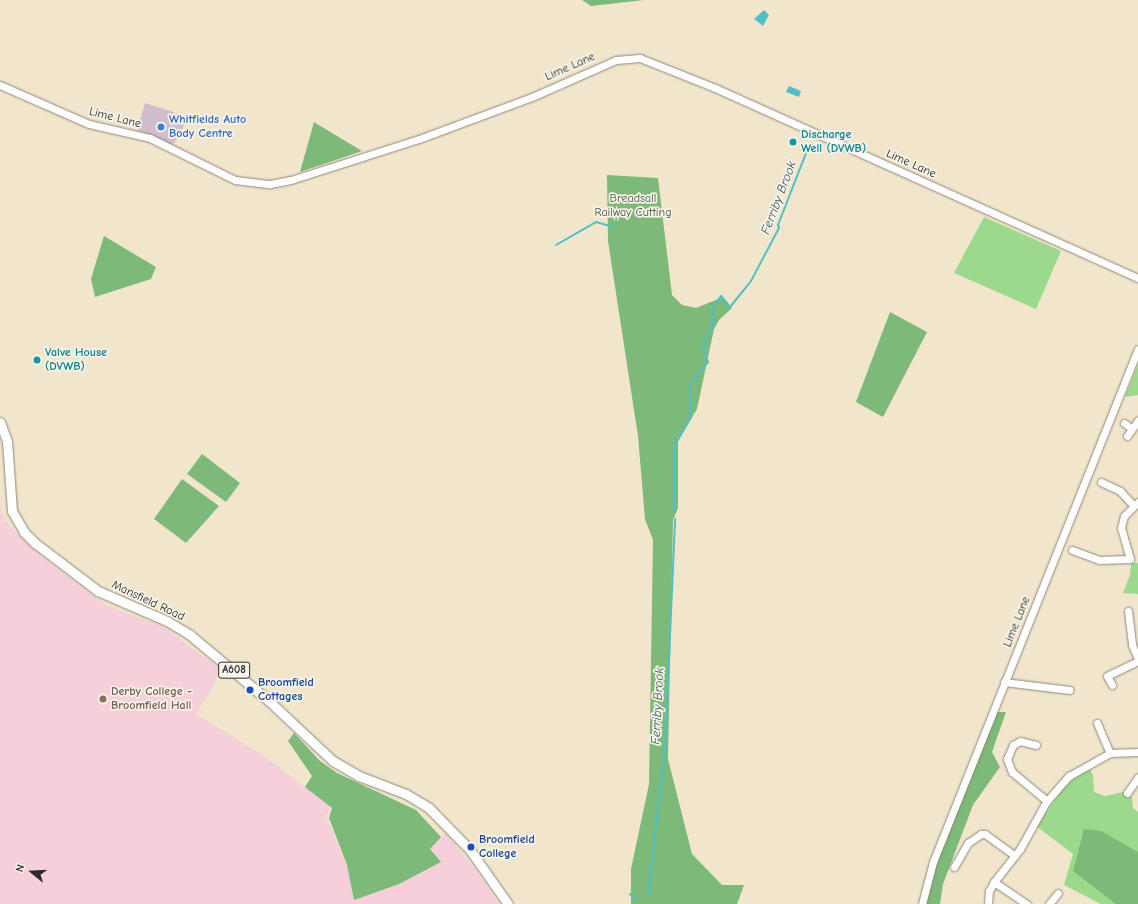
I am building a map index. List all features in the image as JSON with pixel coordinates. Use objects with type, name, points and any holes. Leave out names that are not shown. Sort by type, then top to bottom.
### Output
[{"type":"main road","name":"Mansfield Road","points":[[0,422],[7,441],[10,506],[18,524],[35,542],[98,591],[167,621],[190,635],[264,696],[333,761],[359,776],[406,794],[429,808],[470,850],[508,904]]},
{"type":"street","name":"Lime Lane","points":[[0,85],[89,124],[150,138],[235,180],[270,184],[291,180],[419,139],[532,97],[616,60],[640,58],[663,65],[1138,278]]},
{"type":"street","name":"Lime Lane","points":[[922,904],[933,862],[1138,349]]},
{"type":"street","points":[[1126,436],[1138,420]]},
{"type":"street","points":[[1124,423],[1131,428]]},
{"type":"street","points":[[1072,550],[1083,558],[1109,561],[1130,559],[1120,534],[1124,516],[1136,504],[1122,492],[1101,482]]},
{"type":"street","points":[[1107,494],[1111,486]]},
{"type":"street","points":[[1112,685],[1107,676],[1138,660],[1132,645],[1128,611]]},
{"type":"street","points":[[1004,682],[1070,690]]},
{"type":"street","points":[[1097,723],[1110,753]]},
{"type":"street","points":[[1036,745],[1020,741],[1013,744],[1007,759],[1012,772],[1047,801]]},
{"type":"street","points":[[988,904],[989,891],[994,882],[1015,856],[1035,819],[1047,801],[1069,776],[1110,753],[1138,752]]},
{"type":"street","points":[[1127,793],[1138,777]]},
{"type":"street","points":[[954,867],[974,837],[985,830],[1015,856]]},
{"type":"street","points":[[994,882],[1027,904]]},
{"type":"street","points":[[1049,904],[1058,893]]},
{"type":"shaded area","name":"Whitfields Auto Body Centre","points":[[145,103],[189,117],[173,145],[137,130]]},
{"type":"shaded area","name":"Derby College - Broomfield Hall","points":[[0,504],[4,518],[11,528],[42,557],[107,606],[162,626],[219,668],[215,684],[196,714],[264,756],[331,807],[326,816],[350,874],[446,834],[475,869],[499,904],[0,904]]},
{"type":"green space","points":[[582,0],[644,0],[591,6]]},
{"type":"green space","points":[[314,122],[317,124],[362,151],[300,172]]},
{"type":"green space","name":"Breadsall Railway Cutting","points":[[607,175],[658,178],[672,295],[682,305],[696,308],[723,297],[732,308],[719,320],[714,329],[697,409],[678,440],[678,508],[673,520],[668,759],[692,854],[722,885],[744,885],[737,904],[631,904],[631,869],[649,784],[653,540],[645,519],[638,436],[608,241]]},
{"type":"green space","points":[[984,217],[1061,251],[1036,309],[954,273]]},
{"type":"green space","points":[[104,236],[156,267],[151,279],[95,297],[91,279]]},
{"type":"green space","points":[[890,312],[927,332],[883,417],[856,402]]},
{"type":"green space","points":[[1138,365],[1138,395],[1125,397]]},
{"type":"green space","points":[[202,454],[240,483],[226,502],[187,474]]},
{"type":"green space","points":[[182,479],[219,506],[186,543],[154,519]]},
{"type":"green space","points":[[1131,563],[1138,563],[1138,594],[1123,593],[1130,575]]},
{"type":"green space","points":[[996,712],[1006,712],[992,752],[1000,767],[973,805],[943,884],[940,904],[926,904],[928,890],[941,852]]},
{"type":"green space","points":[[294,733],[320,761],[337,773],[416,810],[441,837],[430,849],[441,862],[399,884],[354,900],[347,865],[329,818],[332,808],[305,787],[312,776],[288,741]]},
{"type":"green space","points":[[1089,767],[1093,775],[1094,792],[1105,796],[1123,792],[1132,797],[1133,808],[1138,812],[1138,904],[1101,904],[1064,885],[1073,854],[1036,826],[1065,786]]},
{"type":"green space","points":[[1084,829],[1101,831],[1138,852],[1138,904],[1116,904],[1073,871]]},
{"type":"water","points":[[764,10],[769,15],[763,26],[754,19]]},
{"type":"water","points":[[789,86],[801,91],[799,97],[786,92]]},
{"type":"waterway","name":"Ferriby Brook","points":[[675,512],[675,445],[691,417],[690,385],[708,362],[703,347],[713,324],[712,308],[721,296],[730,307],[751,281],[779,228],[778,225],[808,148]]},
{"type":"waterway","points":[[556,245],[596,222],[610,226]]},
{"type":"waterway","name":"Ferriby Brook","points":[[648,894],[665,750],[675,519]]},
{"type":"waterway","name":"Ferriby Brook","points":[[630,894],[634,898]]},
{"type":"place","name":"Whitfields Auto Body Centre","points":[[161,127]]},
{"type":"place","name":"Discharge Well (DVWB)","points":[[793,142]]},
{"type":"place","name":"Valve House (DVWB)","points":[[37,360]]},
{"type":"place","name":"Broomfield Cottages","points":[[250,690]]},
{"type":"place","name":"Derby College - Broomfield Hall","points":[[103,699]]},
{"type":"place","name":"Broomfield College","points":[[471,847]]}]
